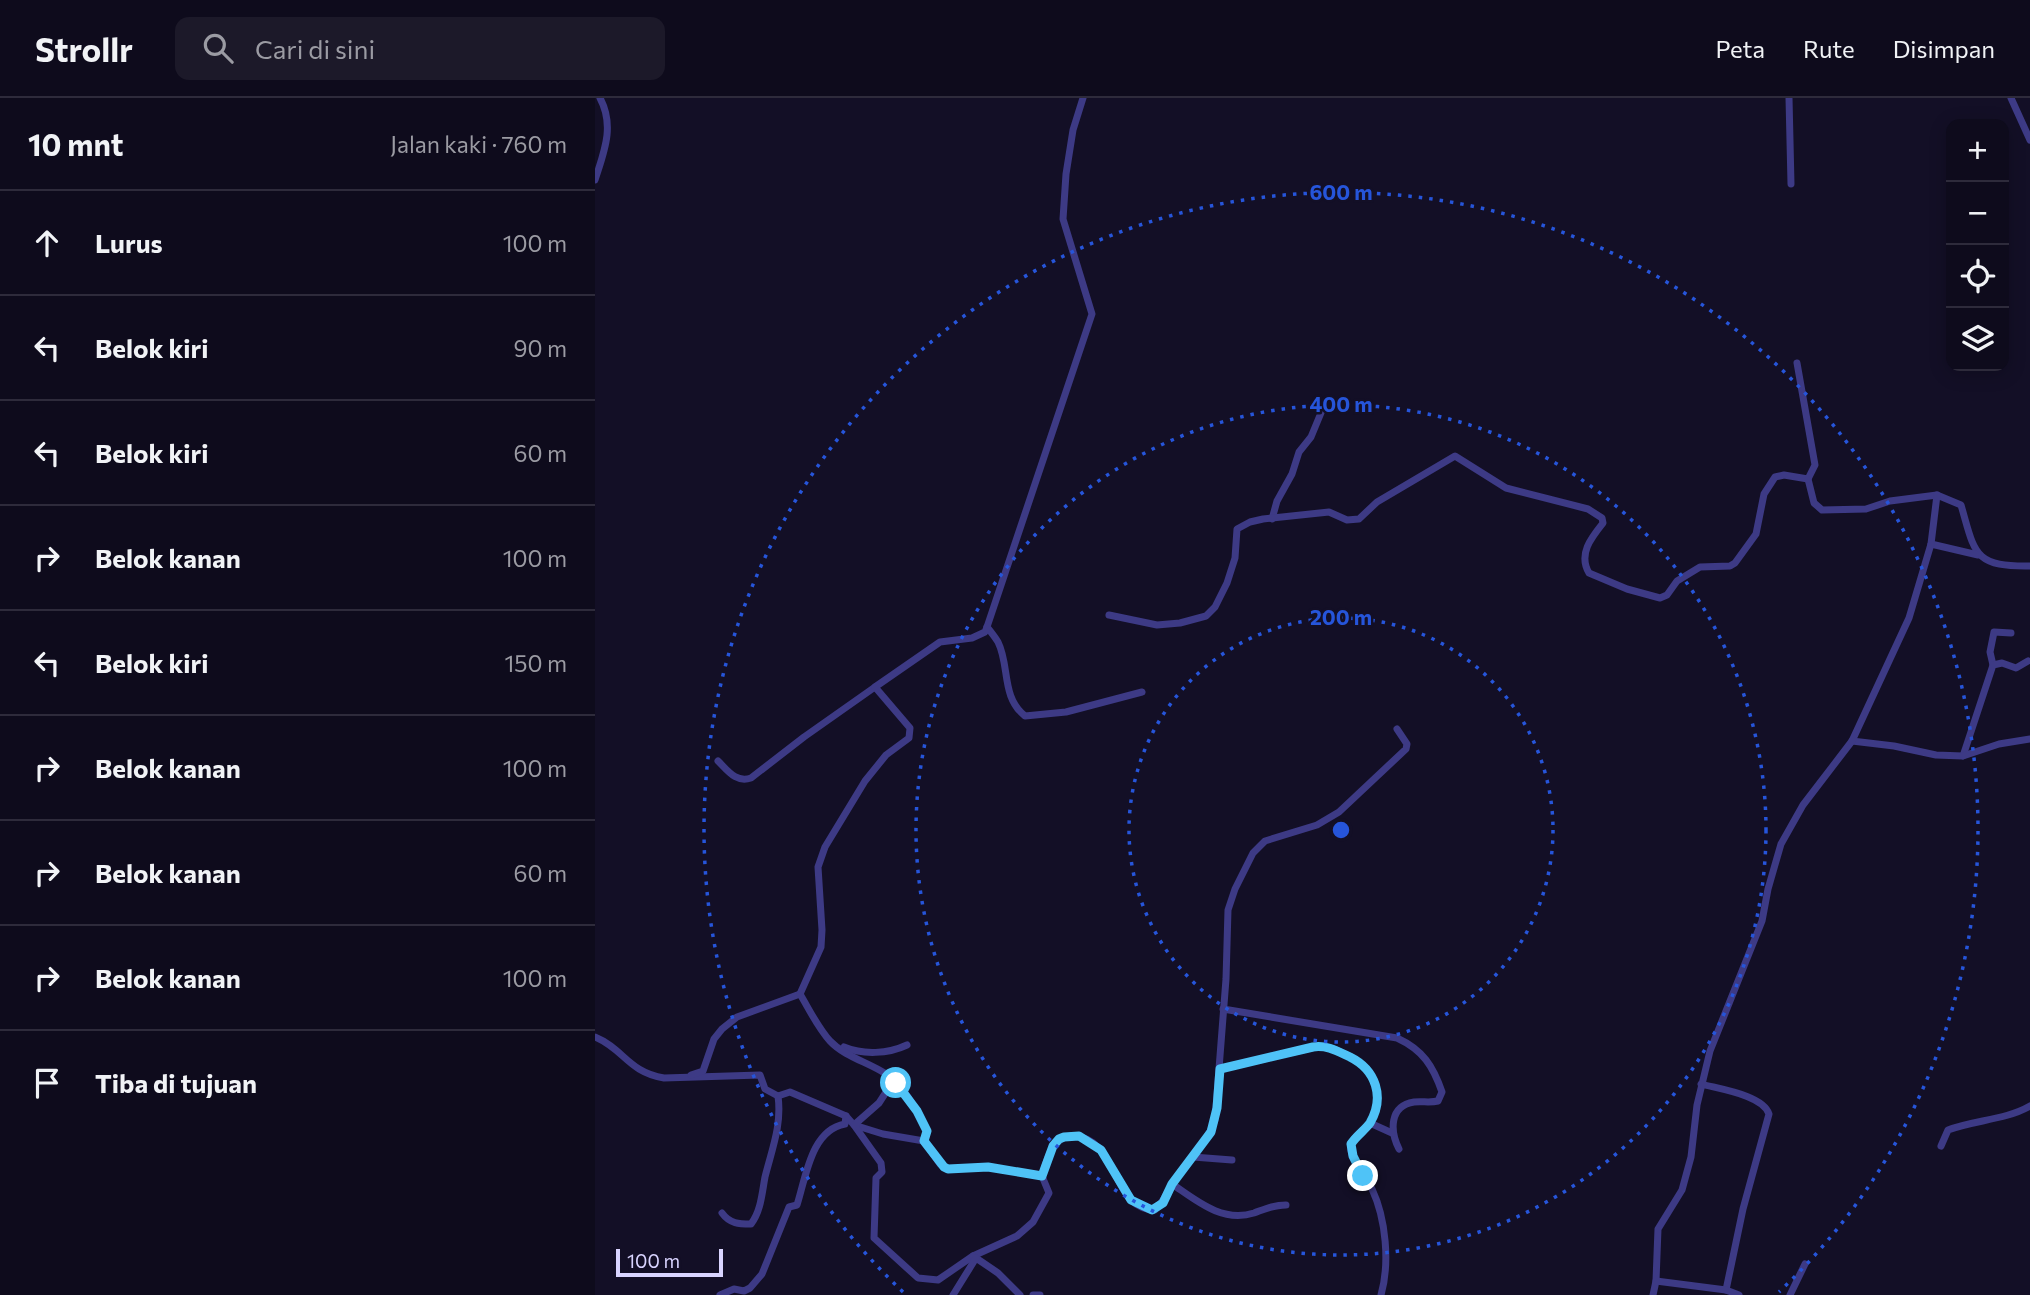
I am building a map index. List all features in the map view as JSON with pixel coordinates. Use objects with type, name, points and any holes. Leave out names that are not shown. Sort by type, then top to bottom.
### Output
[{"type":"street","points":[[595,180],[607,145],[608,116],[600,98]]},
{"type":"street","points":[[718,761],[736,779],[744,781],[751,778],[804,737],[940,642],[972,638],[985,632],[1092,314],[1063,219],[1073,130],[1083,98]]},
{"type":"street","points":[[1789,98],[1791,184]]},
{"type":"street","points":[[2011,98],[2030,140]]},
{"type":"street","points":[[1797,363],[1815,465],[1808,479],[1814,503],[1822,510],[1866,509],[1890,501],[1937,495],[1961,505],[1973,548],[1979,555]]},
{"type":"street","points":[[1272,519],[1276,501],[1292,474],[1299,452],[1315,429],[1323,408]]},
{"type":"street","points":[[1109,615],[1157,625],[1180,623],[1206,616],[1215,607],[1227,583],[1235,558],[1237,529],[1250,522],[1329,512],[1347,520],[1359,519],[1372,505],[1455,456],[1506,488],[1598,514],[1603,523],[1584,554],[1589,573],[1627,589],[1660,598],[1667,595],[1677,581],[1699,567],[1730,566],[1734,563],[1756,534],[1764,494],[1775,477],[1784,475],[1808,479]]},
{"type":"street","points":[[1653,1295],[1657,1281],[1658,1229],[1682,1191],[1691,1157],[1701,1084],[1710,1051],[1762,921],[1781,844],[1803,805],[1852,741],[1916,601],[1931,544],[1937,495]]},
{"type":"street","points":[[1931,544],[1979,555],[1997,564],[2030,566]]},
{"type":"street","points":[[987,627],[997,641],[1013,703],[1025,716],[1066,712],[1142,692]]},
{"type":"street","points":[[1963,756],[1993,665],[1990,652],[1994,632],[2011,633]]},
{"type":"street","points":[[1993,665],[1998,663],[2015,668],[2028,662]]},
{"type":"street","points":[[682,1078],[703,1072],[714,1039],[737,1017],[800,994],[821,947],[823,930],[818,867],[825,847],[865,781],[886,755],[909,738],[910,728],[875,687]]},
{"type":"street","points":[[778,1096],[790,1092],[846,1116],[854,1125],[881,1163],[881,1171],[876,1178],[873,1233],[878,1243],[918,1278],[938,1280],[1017,1236],[1033,1222],[1049,1194],[1042,1176],[1053,1146],[1059,1139],[1071,1136],[1086,1139],[1101,1150],[1131,1200],[1147,1210],[1155,1210],[1163,1203],[1172,1184],[1206,1140],[1215,1120],[1228,910],[1253,853],[1265,841],[1317,825],[1339,812],[1406,749],[1407,744],[1397,729]]},
{"type":"street","points":[[1852,741],[1936,755],[1963,756],[1999,744],[2030,739]]},
{"type":"street","points":[[800,994],[830,1041],[853,1058],[888,1075],[896,1083],[917,1111],[927,1131],[924,1141]]},
{"type":"street","points":[[1223,1009],[1397,1038],[1413,1045],[1429,1064],[1439,1082],[1441,1096],[1438,1101],[1417,1101],[1402,1108],[1395,1117],[1392,1133],[1399,1149]]},
{"type":"street","points":[[595,1037],[642,1073],[664,1079],[758,1074],[763,1077],[765,1088],[778,1096],[780,1109],[777,1139],[757,1217],[751,1224],[736,1224],[727,1220],[722,1213]]},
{"type":"street","points":[[830,1041],[852,1051],[874,1053],[896,1050],[907,1045]]},
{"type":"street","points":[[1220,1069],[1325,1046],[1355,1060],[1371,1073],[1377,1099],[1370,1123],[1353,1141],[1351,1149],[1372,1190],[1382,1229],[1385,1274],[1381,1295]]},
{"type":"street","points":[[854,1125],[879,1103],[888,1089],[896,1083]]},
{"type":"street","points":[[1701,1084],[1759,1101],[1769,1114],[1726,1290]]},
{"type":"street","points":[[1941,1146],[1948,1130],[2014,1114],[2030,1106]]},
{"type":"street","points":[[720,1295],[734,1289],[750,1288],[762,1274],[789,1208],[797,1205],[818,1143],[832,1128],[845,1124],[846,1116]]},
{"type":"street","points":[[1370,1123],[1392,1133]]},
{"type":"street","points":[[854,1125],[883,1134],[924,1141],[940,1164],[948,1169],[988,1167],[1042,1176]]},
{"type":"street","points":[[1193,1157],[1232,1160]]},
{"type":"street","points":[[1172,1184],[1207,1208],[1223,1214],[1252,1213],[1274,1205],[1286,1205]]},
{"type":"street","points":[[953,1295],[975,1257]]},
{"type":"street","points":[[975,1257],[1020,1295]]},
{"type":"street","points":[[1790,1295],[1805,1264]]},
{"type":"street","points":[[1657,1281],[1726,1290],[1739,1295]]},
{"type":"street","points":[[1033,1295],[1040,1295]]},
{"type":"route","points":[[896,1083],[917,1111],[927,1131],[924,1141],[940,1164],[948,1169],[975,1166],[1042,1176],[1053,1146],[1059,1139],[1079,1136],[1101,1150],[1131,1200],[1147,1210],[1155,1210],[1163,1203],[1172,1184],[1211,1132],[1217,1108],[1220,1069],[1325,1046],[1355,1060],[1366,1068],[1374,1079],[1377,1099],[1370,1123],[1351,1144],[1353,1156],[1363,1176]]}]
